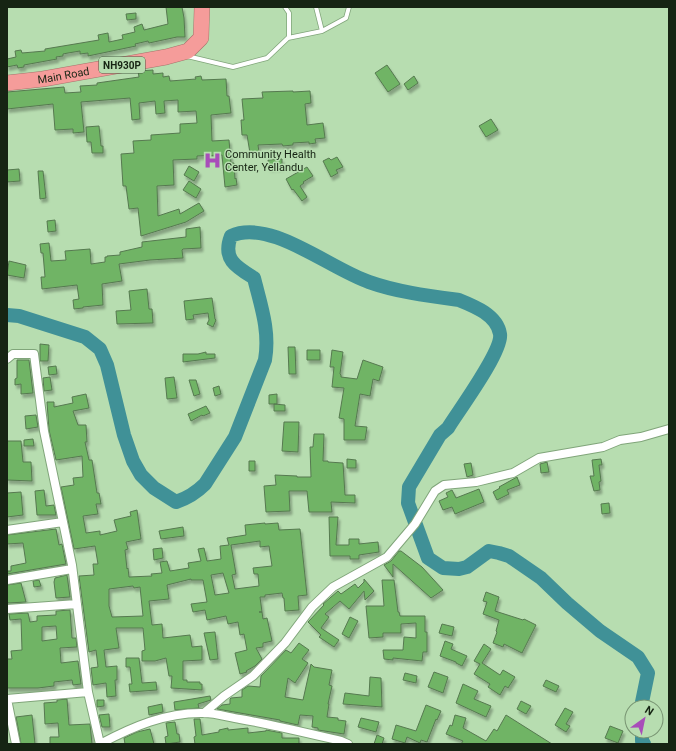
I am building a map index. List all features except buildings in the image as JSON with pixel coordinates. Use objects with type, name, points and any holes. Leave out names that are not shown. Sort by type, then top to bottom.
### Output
[{"type":"highway","name":"Main Road","points":[[7,84],[43,79],[188,51],[201,38],[202,7]]},
{"type":"street","points":[[7,358],[13,354],[34,354],[44,431],[72,569],[88,692],[100,744],[132,728],[158,719],[178,715],[204,713],[283,727],[348,744]]},
{"type":"street","points":[[204,713],[224,696],[253,676],[285,643],[312,607],[333,587],[387,557],[415,524],[435,491],[444,485],[476,482],[513,473],[539,458],[603,447],[620,440],[641,437],[669,429]]},
{"type":"street","points":[[7,530],[63,522]]},
{"type":"street","points":[[7,580],[72,569]]},
{"type":"street","points":[[7,609],[77,604]]},
{"type":"street","points":[[16,744],[7,699],[88,692]]},
{"type":"lane","points":[[285,7],[289,13],[288,38]]},
{"type":"lane","points":[[316,7],[322,31]]},
{"type":"lane","points":[[176,54],[233,67],[267,58],[288,38],[322,31],[346,18],[349,7]]},
{"type":"waterway","points":[[7,315],[19,316],[85,337],[100,349],[107,365],[124,435],[133,461],[141,475],[154,488],[176,502],[192,495],[205,484],[235,437],[265,360],[266,329],[254,278],[232,262],[228,251],[231,236],[247,232],[264,234],[282,239],[300,247],[353,276],[369,282],[402,291],[459,300],[484,312],[490,316],[498,327],[500,334],[495,353],[479,381],[448,428],[440,435],[409,487],[408,503],[428,558],[443,568],[459,569],[467,567],[489,551],[509,556],[541,578],[567,603],[600,631],[638,657],[648,673],[643,699]]},
{"type":"waterway","points":[[642,739],[644,744]]},
{"type":"place","name":"Community Health Center, Yellandu","points":[[212,160]]}]
